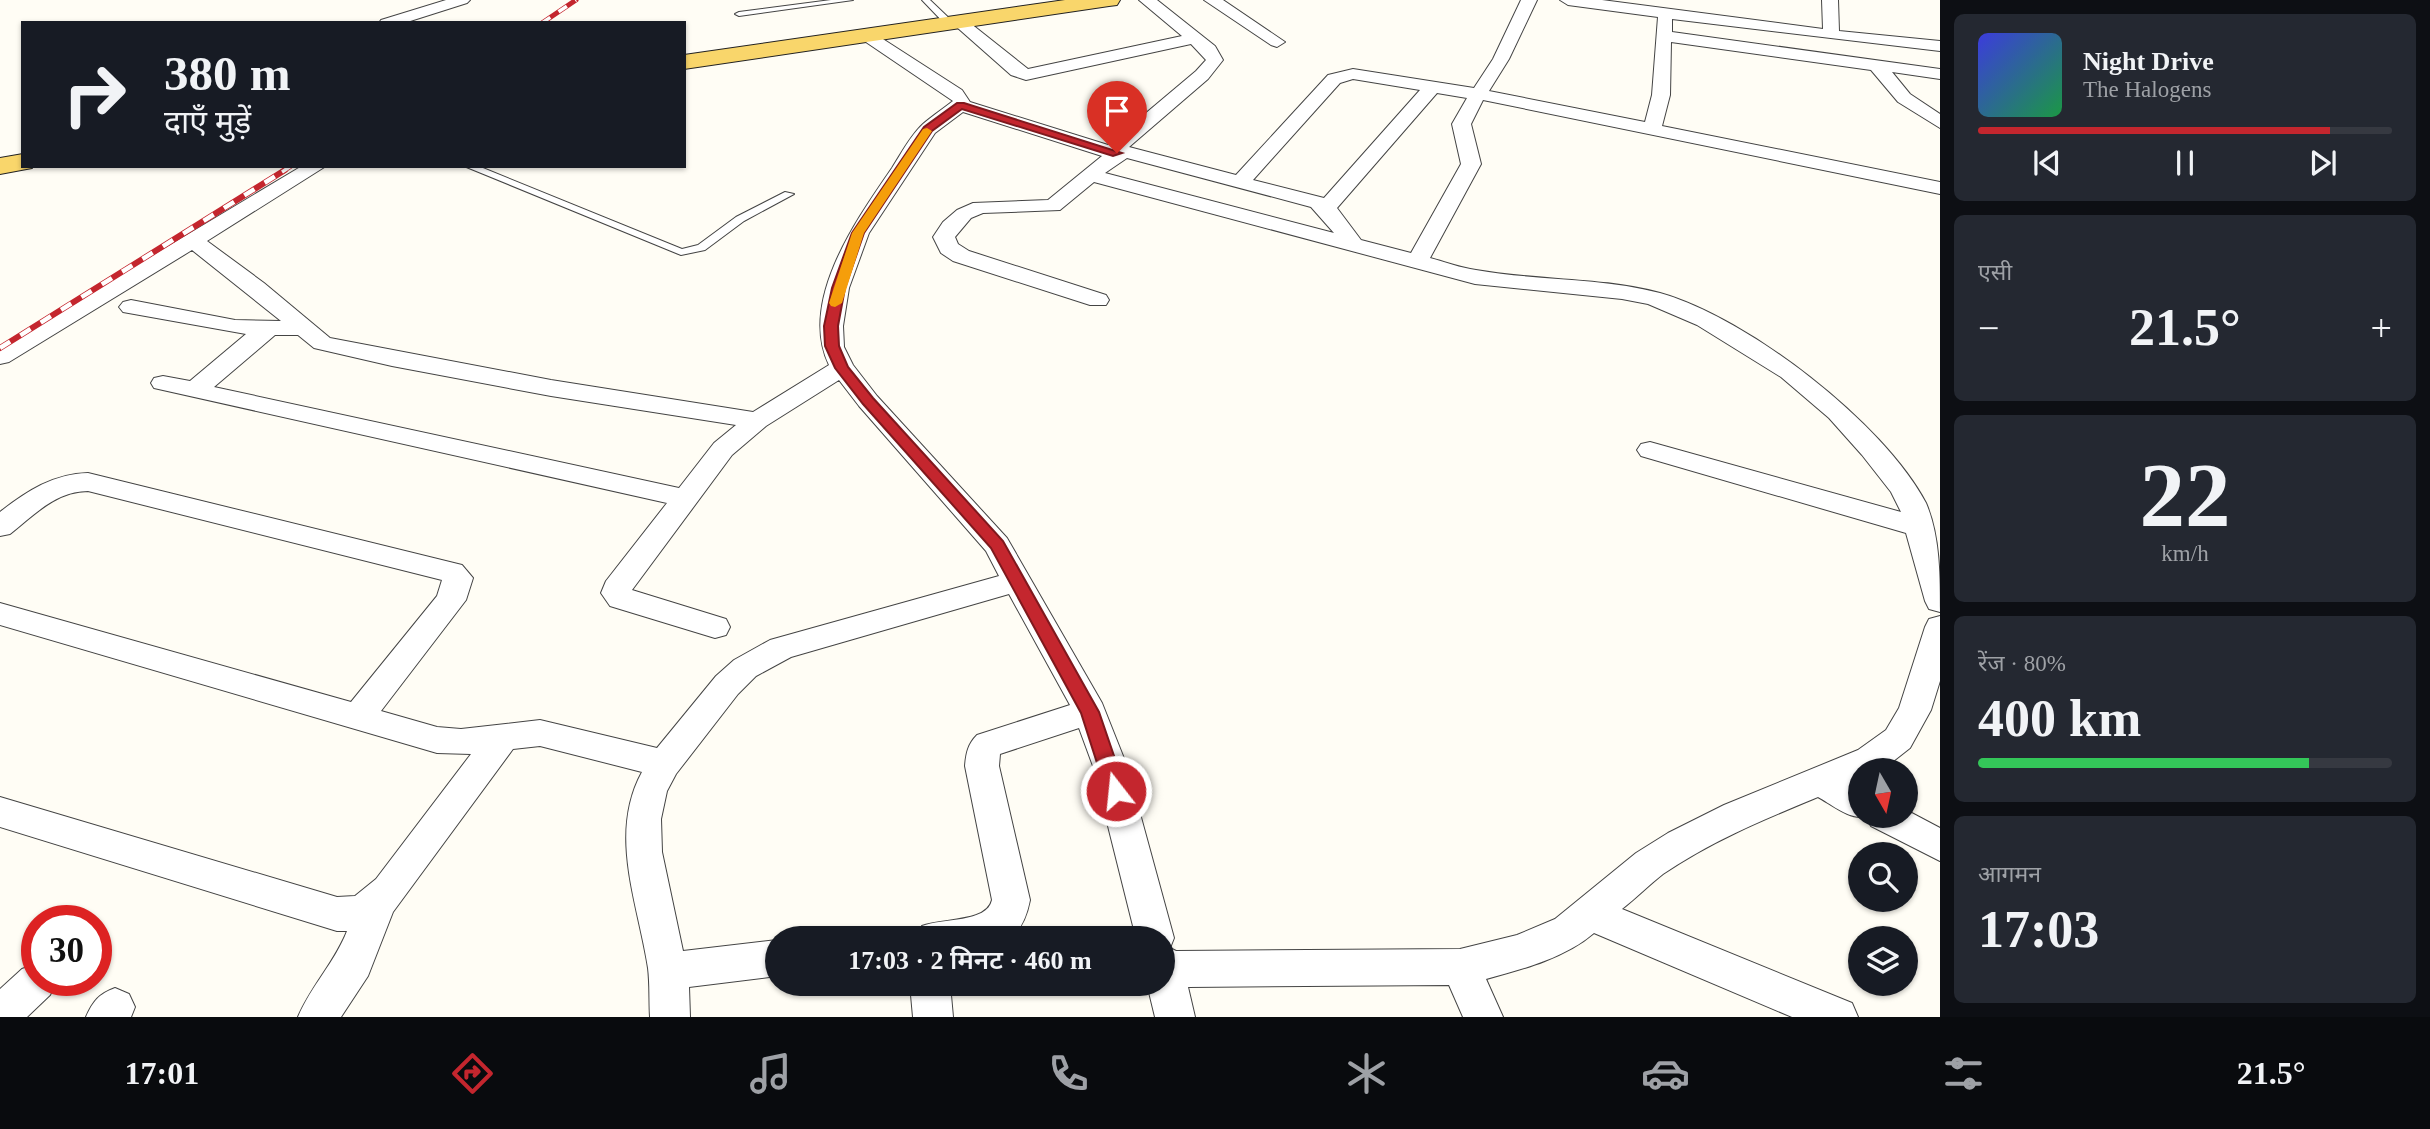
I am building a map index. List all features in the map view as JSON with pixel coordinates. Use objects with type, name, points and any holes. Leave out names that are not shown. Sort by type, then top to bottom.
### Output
[{"type":"main road","points":[[686,62],[1108,0]]},
{"type":"street","points":[[394,21],[462,0]]},
{"type":"street","points":[[1098,300],[961,256],[949,248],[944,237],[950,226],[972,209],[989,205],[1047,208],[1059,203],[1202,75],[1215,60],[1213,53],[1147,0]]},
{"type":"street","points":[[1212,0],[1277,42]]},
{"type":"street","points":[[1418,260],[1471,164],[1461,123],[1502,60],[1529,0]]},
{"type":"street","points":[[1568,0],[1940,46]]},
{"type":"street","points":[[1829,0],[1832,34]]},
{"type":"street","points":[[1652,130],[1661,95],[1664,13]]},
{"type":"street","points":[[954,22],[1017,72],[1026,75],[1195,38]]},
{"type":"street","points":[[866,35],[956,94],[962,101],[928,129],[858,233],[838,288],[831,326],[832,346],[842,368],[868,401],[997,545],[1090,712],[1110,766],[1152,926]]},
{"type":"street","points":[[1664,36],[1940,75]]},
{"type":"street","points":[[1877,66],[1905,98],[1940,122]]},
{"type":"street","points":[[1241,181],[1339,76],[1364,74],[1478,94],[1940,188]]},
{"type":"street","points":[[1326,208],[1433,86]]},
{"type":"street","points":[[960,105],[1114,153],[1131,153],[1305,198],[1326,208],[1353,244]]},
{"type":"street","points":[[0,357],[313,168]]},
{"type":"street","points":[[1091,174],[1475,277],[1622,292],[1655,299],[1705,320],[1790,372],[1838,413],[1902,487],[1913,505],[1940,601]]},
{"type":"street","points":[[194,242],[256,288],[322,343],[392,359],[551,388],[757,420]]},
{"type":"street","points":[[131,307],[235,327],[301,328]]},
{"type":"street","points":[[195,390],[267,329]]},
{"type":"street","points":[[715,627],[621,597],[616,593],[617,588],[723,449],[757,420],[842,368]]},
{"type":"street","points":[[163,383],[684,498]]},
{"type":"street","points":[[1650,450],[1920,527]]},
{"type":"street","points":[[0,527],[51,489],[73,482],[88,482],[452,572],[458,578],[451,600],[358,718]]},
{"type":"street","points":[[765,962],[666,1001],[643,852],[643,819],[650,790],[664,764],[727,685],[762,657],[810,638],[1016,582]]},
{"type":"street","points":[[0,614],[449,742],[540,733],[664,764]]},
{"type":"street","points":[[1175,958],[1335,970],[1460,967],[1521,952],[1569,931],[1650,864],[1681,844],[1737,815],[1870,760],[1898,739],[1915,710],[1940,627]]},
{"type":"street","points":[[998,926],[1010,914],[1011,900],[982,766],[984,748],[989,744],[1090,712]]},
{"type":"street","points":[[318,1017],[354,963],[377,904],[505,735]]},
{"type":"street","points":[[1821,781],[1848,796]]},
{"type":"street","points":[[0,812],[337,914],[359,912],[377,904]]},
{"type":"street","points":[[1906,828],[1940,846]]},
{"type":"street","points":[[1591,914],[1838,1017]]},
{"type":"street","points":[[1460,967],[1483,1017]]},
{"type":"street","points":[[0,1015],[21,996]]},
{"type":"street","points":[[931,996],[933,1017]]},
{"type":"street","points":[[1170,996],[1175,1017]]},
{"type":"lane","points":[[740,15],[849,0]]},
{"type":"lane","points":[[926,0],[954,22]]},
{"type":"lane","points":[[474,168],[681,252],[701,248],[740,219],[789,194]]},
{"type":"railway","points":[[545,21],[576,0]]},
{"type":"railway","points":[[0,348],[285,170]]},
{"type":"slow traffic","points":[[835,303],[858,233],[927,131]]},
{"type":"route","points":[[1116,791],[1110,766],[1090,712],[997,545],[868,401],[842,368],[832,346],[831,326],[838,288],[858,233],[928,129],[960,105],[1117,153]]}]
